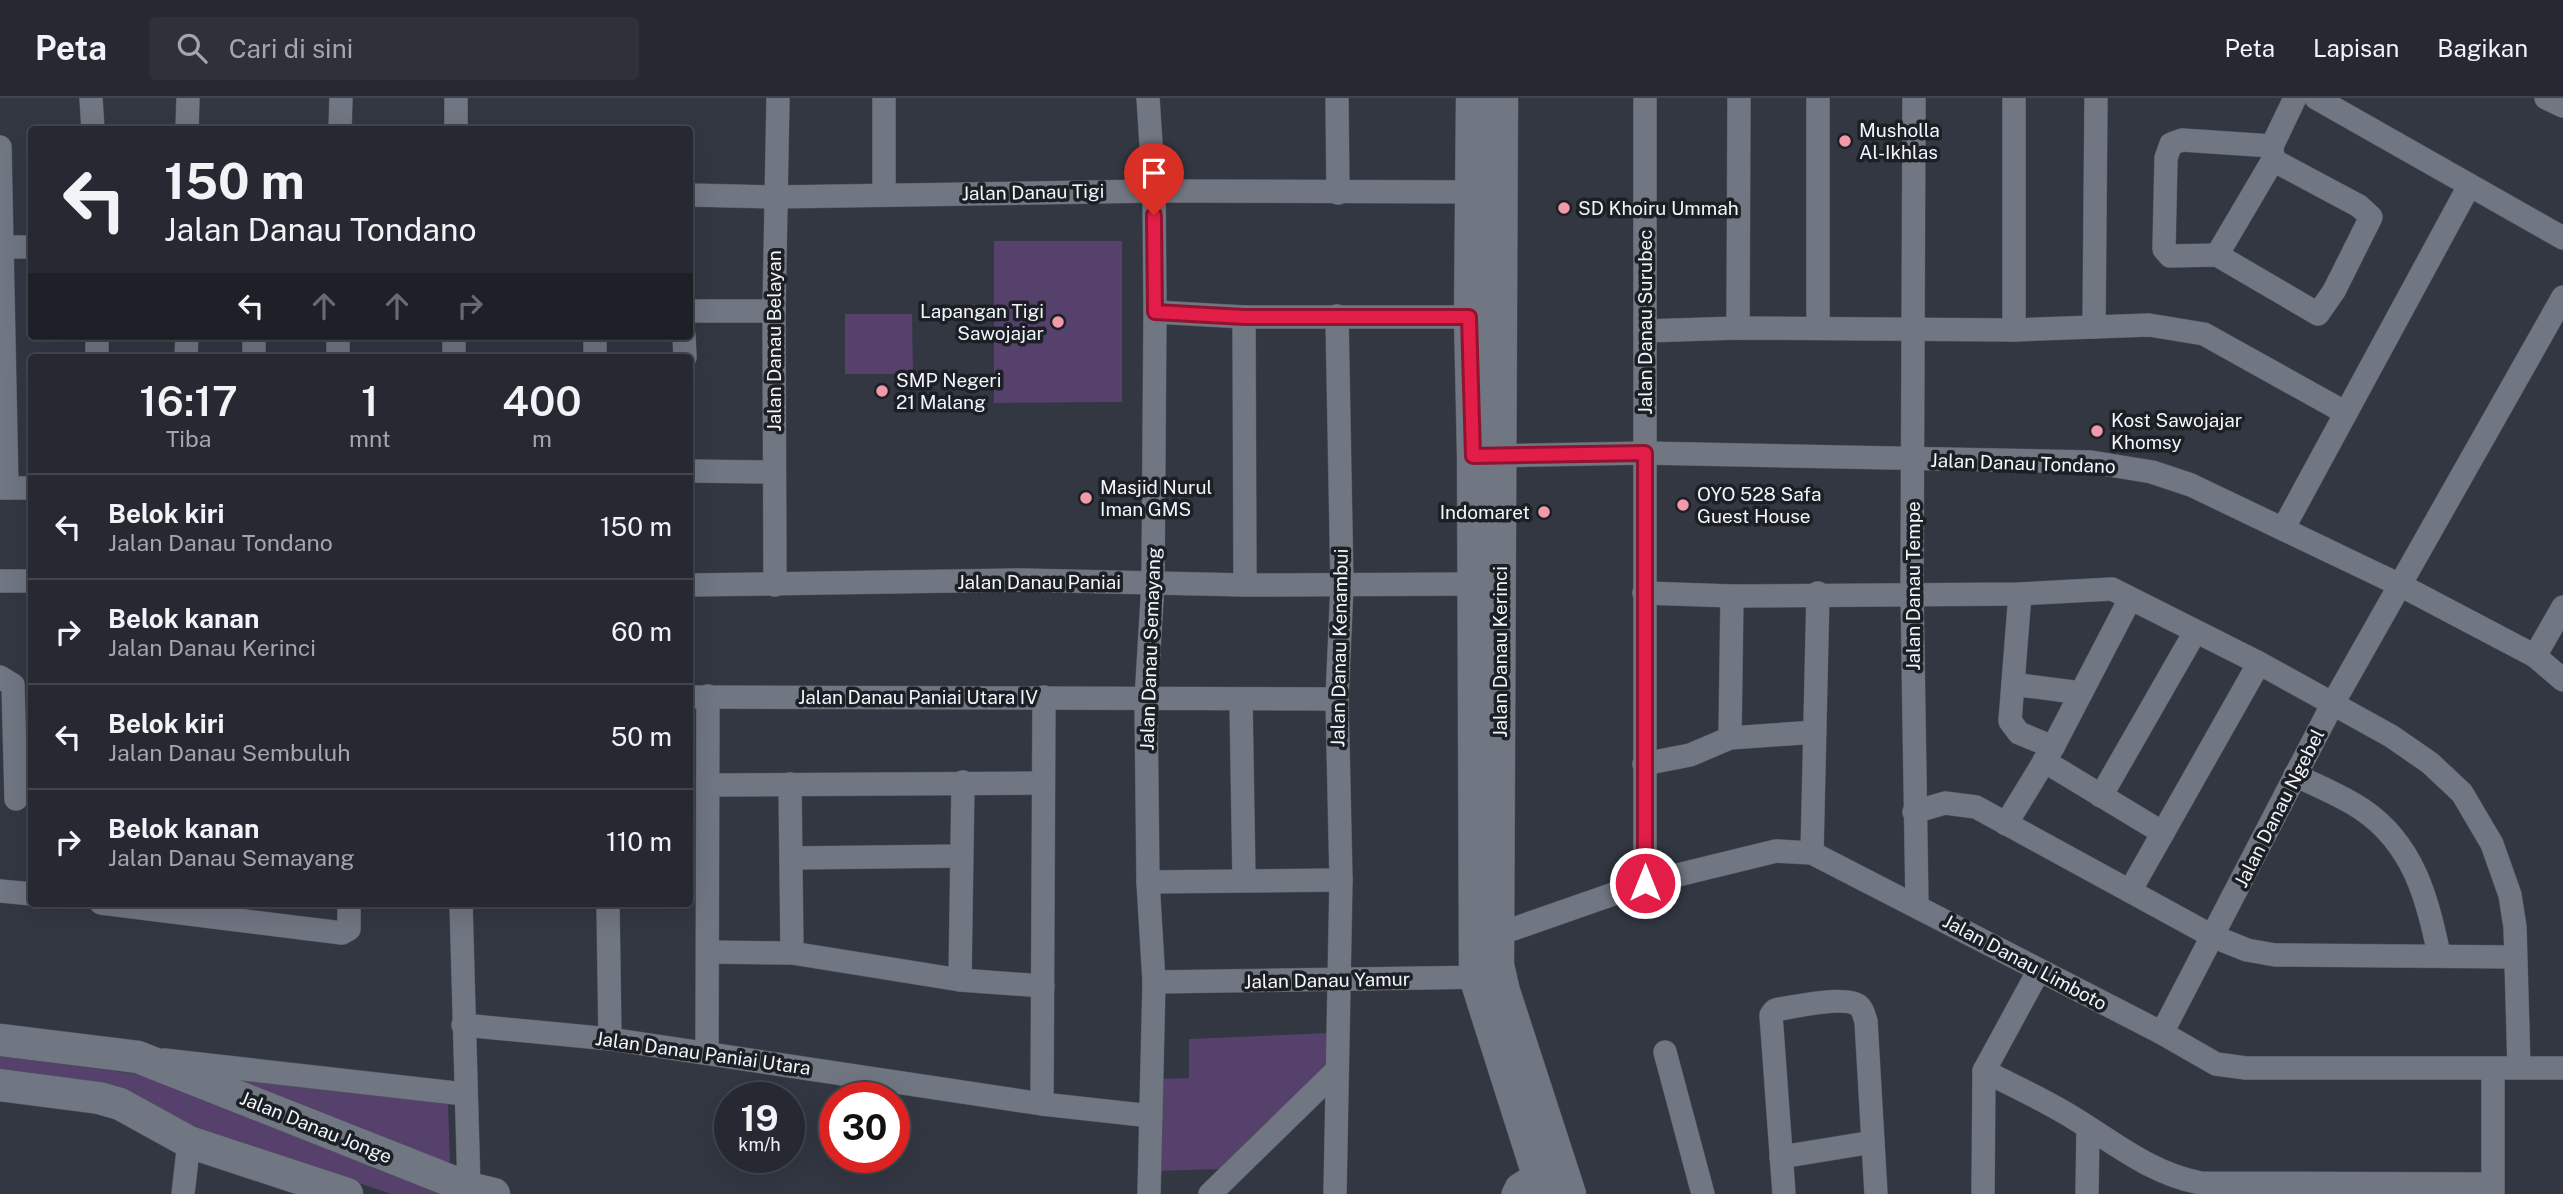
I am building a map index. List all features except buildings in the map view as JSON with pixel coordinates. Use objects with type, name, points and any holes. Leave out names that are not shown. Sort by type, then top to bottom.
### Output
[{"type":"street","points":[[91,98],[93,126]]},
{"type":"street","points":[[187,126],[188,98]]},
{"type":"street","points":[[340,126],[341,98]]},
{"type":"street","points":[[456,98],[456,126]]},
{"type":"street","name":"Jalan Danau Belayan","points":[[775,585],[774,311],[778,98]]},
{"type":"street","points":[[884,98],[884,194]]},
{"type":"street","name":"Jalan Danau Semayang","points":[[1147,98],[1154,191],[1155,312],[1153,583],[1146,699],[1148,882],[1154,982],[1149,1194]]},
{"type":"street","points":[[1337,98],[1338,193]]},
{"type":"street","name":"Jalan Danau Kerinci","points":[[1472,98],[1487,192],[1486,456],[1499,934],[1488,977],[1570,1194]]},
{"type":"street","name":"Jalan Danau Kerinci","points":[[1502,98],[1469,317],[1486,456],[1473,584],[1488,977],[1541,1183]]},
{"type":"street","name":"Jalan Danau Surubec","points":[[1645,98],[1645,883]]},
{"type":"street","points":[[1738,328],[1739,98]]},
{"type":"street","points":[[1818,98],[1818,328]]},
{"type":"street","name":"Jalan Danau Tempe","points":[[1914,98],[1912,592],[1917,905]]},
{"type":"street","points":[[2014,98],[2014,330]]},
{"type":"street","points":[[2094,327],[2096,98]]},
{"type":"street","points":[[2217,255],[2273,153],[2295,98]]},
{"type":"street","points":[[2316,98],[2563,238]]},
{"type":"street","points":[[2546,98],[2563,106]]},
{"type":"street","points":[[2182,140],[2273,153],[2359,206],[2371,217],[2322,311],[2313,313],[2217,255],[2170,256],[2164,249],[2165,168],[2171,144],[2182,140]]},
{"type":"street","points":[[0,147],[4,488],[28,488]]},
{"type":"street","points":[[2283,529],[2469,186]]},
{"type":"street","name":"Jalan Danau Tigi","points":[[693,195],[775,197],[1154,191],[1487,192]]},
{"type":"street","points":[[1,247],[28,247]]},
{"type":"street","name":"Jalan Danau Ngebel","points":[[2162,1033],[2332,705],[2402,586],[2563,297]]},
{"type":"street","points":[[693,311],[774,311]]},
{"type":"street","points":[[1155,312],[1244,317],[1469,317]]},
{"type":"street","name":"Jalan Danau Kenambui","points":[[1335,1194],[1341,880],[1337,699],[1342,585],[1337,316]]},
{"type":"street","points":[[1244,317],[1245,585]]},
{"type":"street","points":[[1644,331],[1912,327],[2014,330],[2149,325],[2204,334],[2346,413]]},
{"type":"street","name":"Jalan Danau Tondano","points":[[1486,456],[1645,453],[2091,462],[2152,472],[2191,485],[2402,586],[2535,656],[2563,680]]},
{"type":"street","points":[[693,471],[774,472]]},
{"type":"street","points":[[0,580],[28,581]]},
{"type":"street","name":"Jalan Danau Paniai","points":[[693,585],[1022,580],[1245,585],[1473,584]]},
{"type":"street","points":[[1644,593],[1732,596],[1912,592],[2020,593],[2112,589],[2259,663],[2391,736],[2430,763],[2462,793],[2493,844],[2503,870],[2515,927],[2519,1068]]},
{"type":"street","points":[[1812,853],[1818,593]]},
{"type":"street","points":[[2020,593],[2010,721],[2013,729],[2101,796],[2164,833]]},
{"type":"street","points":[[1730,738],[1732,596]]},
{"type":"street","points":[[2006,824],[2049,754],[2130,599]]},
{"type":"street","points":[[2535,656],[2563,607]]},
{"type":"street","points":[[2101,796],[2194,632]]},
{"type":"street","points":[[2130,891],[2259,663]]},
{"type":"street","points":[[0,677],[12,685],[16,799]]},
{"type":"street","points":[[2013,684],[2081,693]]},
{"type":"street","points":[[699,696],[708,785],[708,1052]]},
{"type":"street","name":"Jalan Danau Paniai Utara IV","points":[[699,696],[1337,699]]},
{"type":"street","points":[[1042,1104],[1044,697]]},
{"type":"street","points":[[1241,700],[1244,879]]},
{"type":"street","points":[[1644,764],[1690,755],[1730,738],[1815,732]]},
{"type":"street","points":[[2295,775],[2362,808],[2397,842],[2428,903],[2439,955]]},
{"type":"street","points":[[960,980],[963,782]]},
{"type":"street","points":[[708,785],[1042,783]]},
{"type":"street","points":[[790,784],[792,954]]},
{"type":"street","points":[[1914,812],[1945,803],[1976,807],[2212,936],[2247,950],[2275,955],[2515,957]]},
{"type":"street","name":"Jalan Danau Limboto","points":[[1499,934],[1645,883],[1776,851],[1812,853],[1917,905],[2216,1064],[2246,1068],[2563,1068]]},
{"type":"street","points":[[791,858],[961,856]]},
{"type":"street","points":[[1148,882],[1341,880]]},
{"type":"street","points":[[0,891],[28,894]]},
{"type":"street","points":[[132,907],[332,933],[342,933],[349,929],[349,907]]},
{"type":"street","points":[[461,907],[464,1094],[481,1191]]},
{"type":"street","points":[[608,907],[610,1039]]},
{"type":"street","points":[[709,952],[792,954],[960,980],[1043,986]]},
{"type":"street","points":[[1983,1194],[1984,1071],[2039,970]]},
{"type":"street","name":"Jalan Danau Yamur","points":[[1154,982],[1488,977]]},
{"type":"street","points":[[1784,1194],[1771,1014],[1775,1010],[1822,1002],[1854,1003],[1861,1007],[1866,1021],[1876,1194]]},
{"type":"street","name":"Jalan Danau Paniai Utara","points":[[463,1025],[610,1039],[1042,1104],[1151,1116]]},
{"type":"street","name":"Jalan Danau Jonge","points":[[0,1040],[464,1094]]},
{"type":"street","points":[[1665,1052],[1703,1194]]},
{"type":"street","name":"Jalan Danau Jonge","points":[[138,1057],[481,1191]]},
{"type":"street","points":[[1984,1071],[2088,1128],[2146,1164],[2178,1179],[2201,1183],[2493,1189],[2493,1068]]},
{"type":"street","points":[[1210,1194],[1337,1070]]},
{"type":"street","points":[[0,1085],[99,1098],[120,1104],[189,1142],[347,1194]]},
{"type":"street","points":[[2087,1194],[2088,1128]]},
{"type":"street","points":[[183,1194],[189,1142]]},
{"type":"street","points":[[1781,1157],[1873,1142]]},
{"type":"street","points":[[1513,1194],[1517,1186],[1541,1183]]},
{"type":"shaded area","name":"Lapangan Tigi Sawojajar","points":[[994,241],[1122,241],[1122,402],[994,403]]},
{"type":"shaded area","points":[[845,314],[912,314],[913,374],[845,374]]},
{"type":"shaded area","points":[[1330,1033],[1327,1066],[1219,1169],[1156,1171],[1159,1079],[1189,1078],[1189,1039]]},
{"type":"shaded area","points":[[0,1056],[145,1075],[441,1194],[391,1194],[187,1124],[0,1074]]},
{"type":"shaded area","points":[[229,1075],[446,1102],[450,1161],[447,1163],[230,1080]]},
{"type":"place","name":"Musholla Al-Ikhlas","points":[[1845,141]]},
{"type":"place","name":"SD Khoiru Ummah","points":[[1564,208]]},
{"type":"place","name":"Lapangan Tigi Sawojajar","points":[[1058,322]]},
{"type":"place","name":"SMP Negeri 21 Malang","points":[[882,391]]},
{"type":"place","name":"Kost Sawojajar Khomsy","points":[[2097,431]]},
{"type":"place","name":"Masjid Nurul Iman GMS","points":[[1086,498]]},
{"type":"place","name":"OYO 528 Safa Guest House","points":[[1683,505]]},
{"type":"place","name":"Indomaret","points":[[1544,512]]},
{"type":"route","points":[[1154,215],[1155,312],[1244,317],[1469,317],[1473,456],[1645,453],[1645,883]]}]
